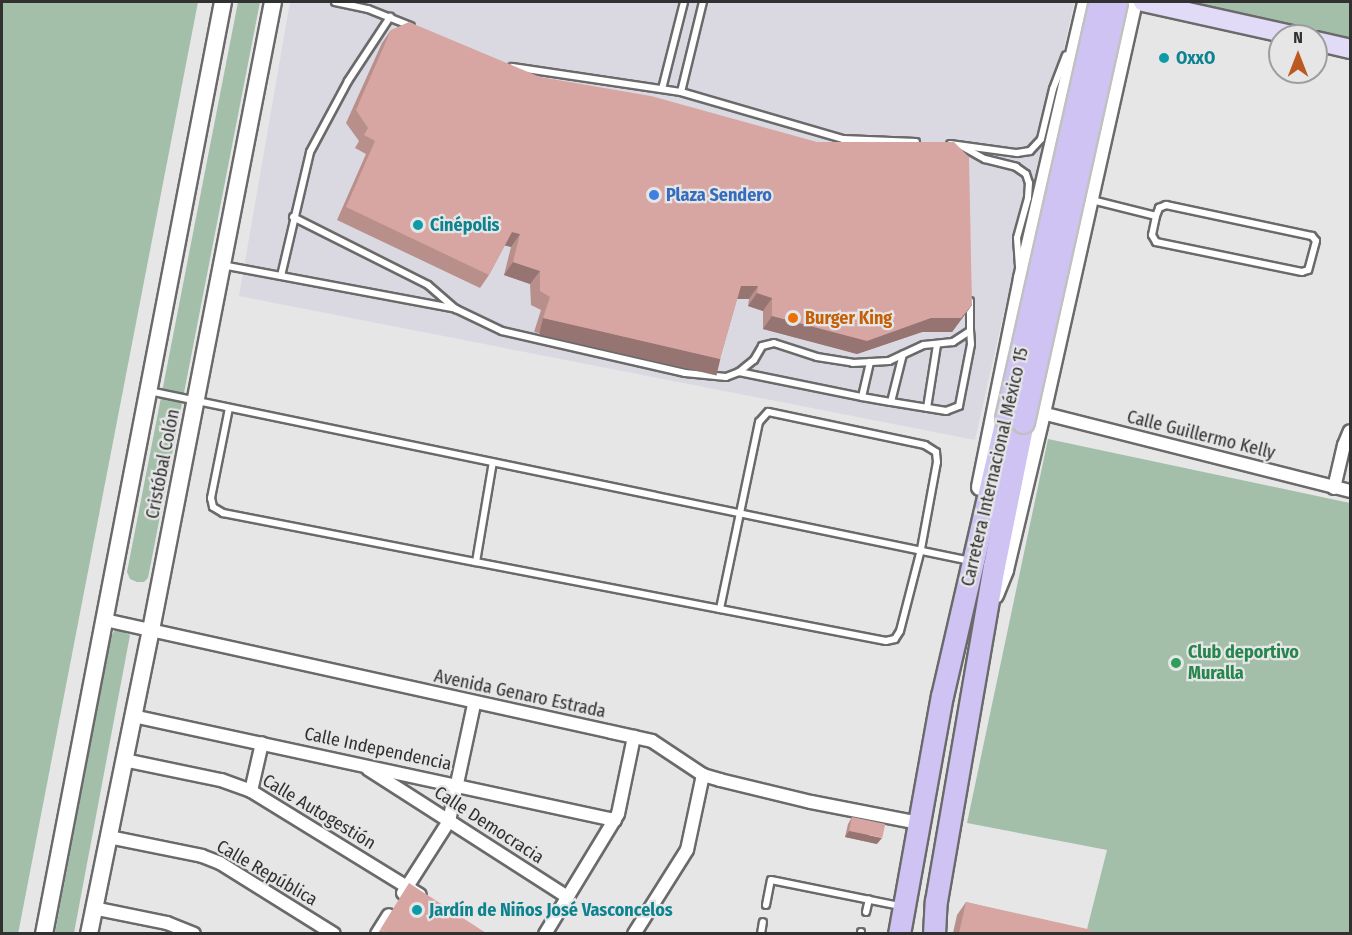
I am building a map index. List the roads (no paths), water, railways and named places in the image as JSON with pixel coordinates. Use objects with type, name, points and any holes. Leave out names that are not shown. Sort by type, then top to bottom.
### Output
[{"type":"highway","name":"Carretera Internacional México 15","points":[[934,933],[936,901],[1100,2]]},
{"type":"highway","name":"Carretera Internacional México 15","points":[[899,933],[960,617],[975,560],[1024,418],[1116,2]]},
{"type":"highway","points":[[926,933],[936,901]]},
{"type":"main road","points":[[1143,2],[1268,30]]},
{"type":"main road","points":[[1328,44],[1350,49]]},
{"type":"street","name":"Cristóbal Colón","points":[[44,933],[223,2]]},
{"type":"street","name":"Cristóbal Colón","points":[[88,933],[151,630],[273,2]]},
{"type":"street","points":[[960,617],[961,580],[1022,278],[1086,2]]},
{"type":"street","points":[[1024,418],[1090,200],[1134,2]]},
{"type":"street","points":[[1075,48],[1087,37],[1102,33],[1116,39],[1123,57]]},
{"type":"street","name":"Calle Guillermo Kelly","points":[[1024,418],[1350,491]]},
{"type":"street","points":[[1334,488],[1344,445],[1350,431]]},
{"type":"street","name":"Avenida Genaro Estrada","points":[[105,620],[474,704],[652,741],[669,750],[703,775],[811,802],[919,823]]},
{"type":"street","points":[[377,933],[449,820],[474,704]]},
{"type":"street","name":"Calle Independencia","points":[[133,716],[360,763],[615,820]]},
{"type":"street","points":[[545,933],[615,820],[634,737]]},
{"type":"street","points":[[251,791],[262,743]]},
{"type":"street","name":"Calle Autogestión","points":[[124,760],[221,780],[251,791],[434,904]]},
{"type":"street","name":"Calle Democracia","points":[[360,763],[567,897]]},
{"type":"street","points":[[634,933],[687,850],[703,775]]},
{"type":"street","name":"Calle República","points":[[109,837],[202,856],[220,863],[334,933]]},
{"type":"street","points":[[93,908],[167,922],[194,933]]},
{"type":"lane","points":[[335,2],[390,17],[422,30]]},
{"type":"lane","points":[[662,89],[684,2]]},
{"type":"lane","points":[[681,92],[703,2]]},
{"type":"lane","points":[[281,276],[310,152],[348,81],[390,17]]},
{"type":"lane","points":[[937,144],[1017,153],[1030,151],[1041,139],[1053,89],[1080,28]]},
{"type":"lane","points":[[501,63],[511,67],[681,92],[843,139],[927,143]]},
{"type":"lane","points":[[957,145],[962,153]]},
{"type":"lane","points":[[957,145],[985,159],[1016,167],[1026,174],[1029,183],[1028,198],[1016,254],[1022,278]]},
{"type":"lane","points":[[1090,200],[1156,216]]},
{"type":"lane","points":[[1166,205],[1312,236],[1316,241],[1308,270],[1302,272],[1155,242],[1152,235],[1156,216],[1159,208],[1166,205]]},
{"type":"lane","points":[[293,217],[428,285],[456,309]]},
{"type":"lane","points":[[222,265],[456,309],[502,331],[685,373],[726,377],[739,372],[754,360],[762,346],[774,343],[817,357],[853,363],[889,361],[924,345],[953,342],[970,331]]},
{"type":"lane","points":[[739,372],[946,411],[959,406],[971,344],[969,293]]},
{"type":"lane","points":[[927,408],[937,345]]},
{"type":"lane","points":[[891,402],[903,354]]},
{"type":"lane","points":[[862,397],[870,362]]},
{"type":"lane","points":[[148,391],[966,560]]},
{"type":"lane","points":[[229,408],[210,498],[213,507],[223,513],[720,609],[886,640],[895,639],[900,631],[921,549],[937,462],[936,452],[925,445],[779,412],[768,412],[759,422],[720,609]]},
{"type":"lane","points":[[476,562],[493,462]]},
{"type":"lane","points":[[766,905],[771,880],[904,906]]},
{"type":"lane","points":[[866,912],[869,899]]},
{"type":"lane","points":[[761,933],[763,922]]},
{"type":"place","name":"OxxO","points":[[1164,58]]},
{"type":"place","name":"Plaza Sendero","points":[[654,195]]},
{"type":"place","name":"Cinépolis","points":[[418,225]]},
{"type":"place","name":"Burger King","points":[[793,318]]},
{"type":"place","name":"Club deportivo Muralla","points":[[1176,663]]},
{"type":"place","name":"Jardín de Niños José Vasconcelos","points":[[417,910]]}]
